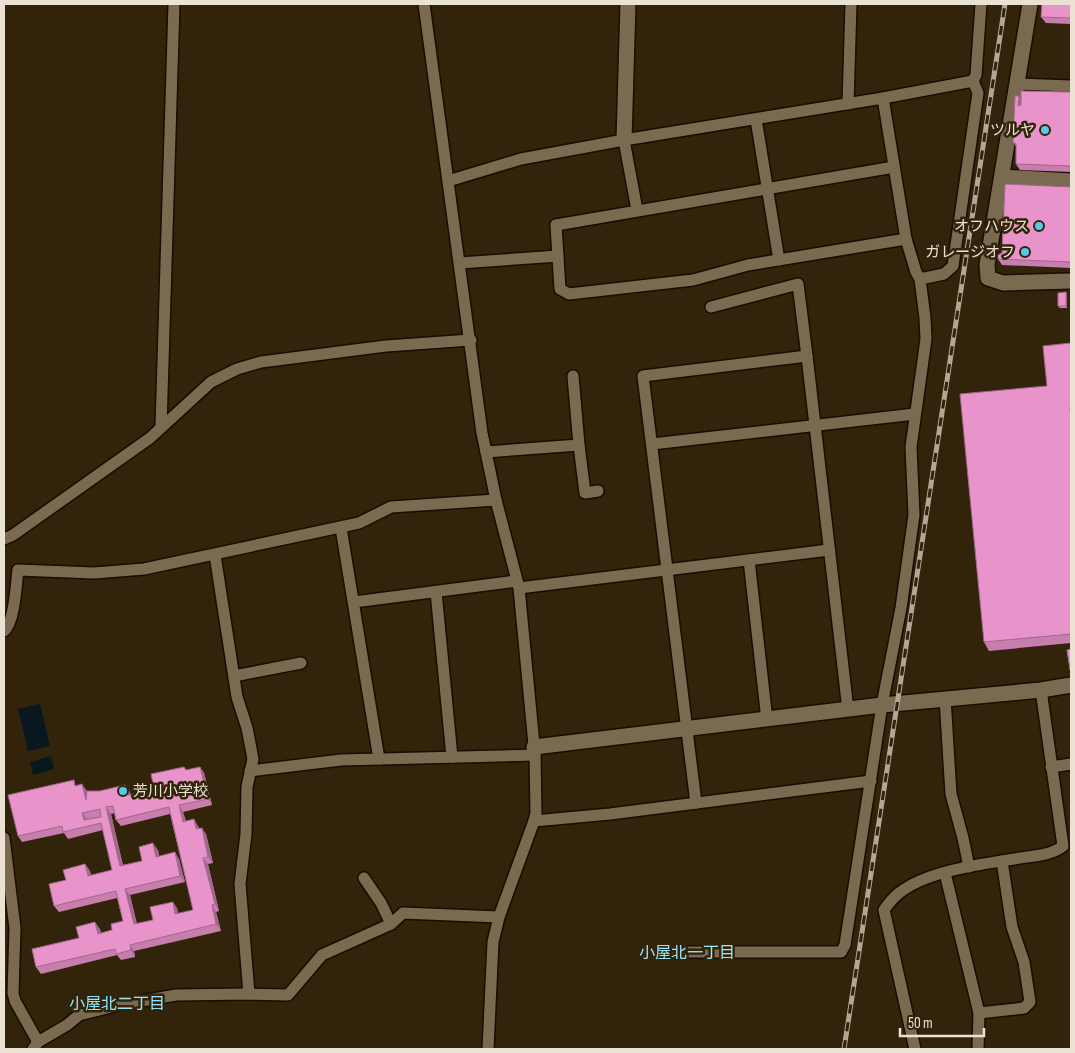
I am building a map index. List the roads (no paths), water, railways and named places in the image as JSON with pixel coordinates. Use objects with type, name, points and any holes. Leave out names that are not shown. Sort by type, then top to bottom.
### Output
[{"type":"street","points":[[161,427],[174,4]]},
{"type":"street","points":[[424,4],[471,340],[482,433],[496,500],[518,585],[534,751],[536,813],[499,917],[493,942],[488,1049]]},
{"type":"street","points":[[628,4],[624,140],[637,210]]},
{"type":"street","points":[[848,104],[851,4]]},
{"type":"street","points":[[920,279],[944,274],[953,266],[978,93],[973,81],[976,75],[981,4]]},
{"type":"street","points":[[1030,4],[987,265],[988,278],[1003,283],[1071,281]]},
{"type":"street","points":[[448,181],[521,159],[973,81]]},
{"type":"street","points":[[1017,84],[1071,86]]},
{"type":"street","points":[[676,952],[841,952],[845,945],[882,705],[901,608],[914,514],[911,447],[926,339],[920,279],[906,239],[883,98]]},
{"type":"street","points":[[756,118],[779,260]]},
{"type":"street","points":[[894,167],[556,225],[560,289],[568,294],[693,280],[748,265],[906,239]]},
{"type":"street","points":[[1002,177],[1071,181]]},
{"type":"street","points":[[460,263],[558,256]]},
{"type":"street","points":[[711,307],[798,284],[848,710]]},
{"type":"street","points":[[4,539],[13,535],[142,444],[211,382],[237,369],[261,362],[386,346],[471,340]]},
{"type":"street","points":[[696,803],[643,376],[807,356]]},
{"type":"street","points":[[573,376],[585,493],[598,492]]},
{"type":"street","points":[[652,444],[915,414]]},
{"type":"street","points":[[486,452],[579,445]]},
{"type":"street","points":[[4,631],[7,629],[12,615],[18,570],[94,573],[144,569],[359,524],[391,507],[496,500]]},
{"type":"street","points":[[340,528],[379,759]]},
{"type":"street","points":[[354,602],[829,550]]},
{"type":"street","points":[[215,555],[237,697],[247,728],[252,759],[247,787],[246,834],[240,884],[249,994]]},
{"type":"street","points":[[749,560],[768,720]]},
{"type":"street","points":[[436,592],[452,757]]},
{"type":"street","points":[[234,676],[301,662]]},
{"type":"street","points":[[250,771],[341,760],[452,757],[534,751],[688,729],[882,705],[1041,690],[1071,685]]},
{"type":"street","points":[[915,1049],[884,910],[898,893],[916,882],[969,867],[1058,850],[1063,846],[1066,824],[1052,766],[1041,690]]},
{"type":"street","points":[[945,698],[950,794],[969,867]]},
{"type":"street","points":[[1052,766],[1071,764]]},
{"type":"street","points":[[534,821],[610,814],[870,781]]},
{"type":"street","points":[[4,838],[16,928],[14,1001],[36,1046],[79,1015],[119,1005],[176,995],[288,995],[322,955],[391,924],[403,913],[499,917]]},
{"type":"street","points":[[979,1013],[1024,1008],[1030,1002],[1024,962],[1012,927],[1002,861]]},
{"type":"street","points":[[945,873],[979,1013],[978,1049]]},
{"type":"street","points":[[364,878],[381,903],[391,924]]},
{"type":"railway","points":[[844,1049],[1005,4]]},
{"type":"place","name":"ツルヤ","points":[[1045,130]]},
{"type":"place","name":"オフハウス","points":[[1039,226]]},
{"type":"place","name":"ガレージオフ","points":[[1025,252]]},
{"type":"place","name":"芳川小学校","points":[[123,791]]},
{"type":"district","name":"小屋北一丁目","points":[[687,952]]},
{"type":"district","name":"小屋北二丁目","points":[[117,1003]]}]
